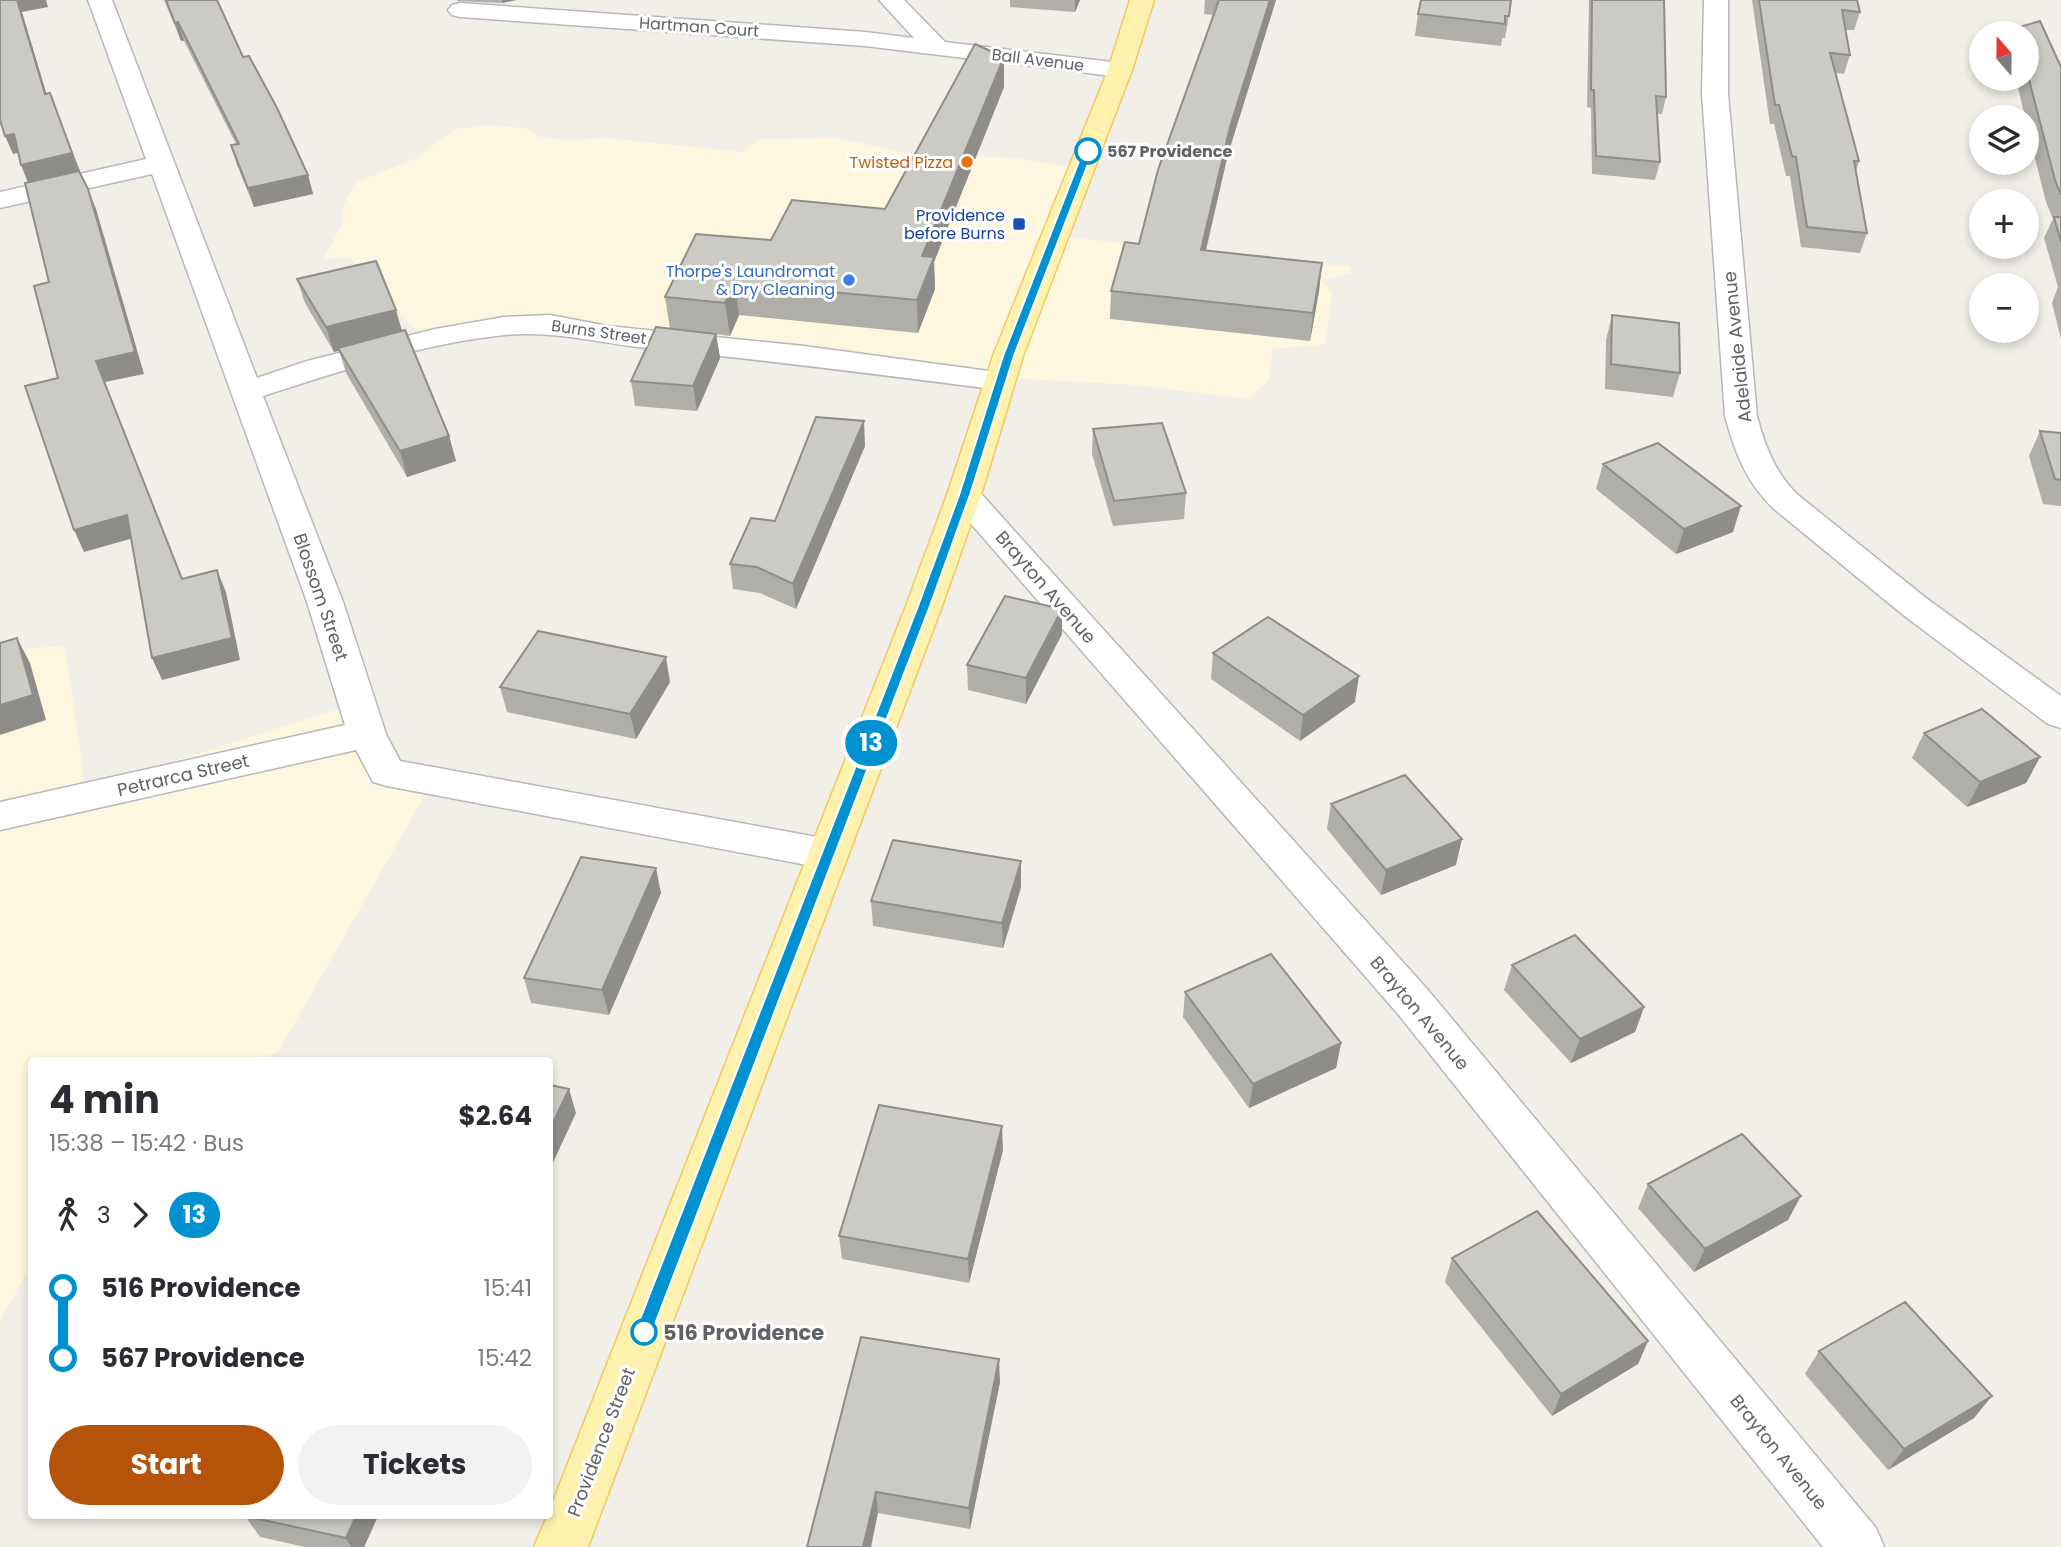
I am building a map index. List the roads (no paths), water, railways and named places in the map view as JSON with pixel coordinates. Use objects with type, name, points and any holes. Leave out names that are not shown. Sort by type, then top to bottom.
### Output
[{"type":"main road","name":"Providence Street","points":[[561,1547],[964,495],[1000,381],[1120,70],[1142,0]]},
{"type":"street","name":"Blossom Street","points":[[100,0],[325,602],[367,734],[387,772],[828,854]]},
{"type":"street","points":[[891,0],[938,48]]},
{"type":"street","name":"Adelaide Avenue","points":[[1716,0],[1715,94],[1741,416],[1751,454],[1763,470],[1768,485],[1828,538],[2061,715]]},
{"type":"street","name":"Hartman Court","points":[[460,10],[865,39],[938,48]]},
{"type":"street","name":"Ball Avenue","points":[[938,48],[1120,70]]},
{"type":"street","points":[[0,200],[162,164]]},
{"type":"street","name":"Burns Street","points":[[246,391],[318,368],[435,338],[505,326],[550,324],[608,335],[804,355],[1000,381]]},
{"type":"street","name":"Brayton Avenue","points":[[964,495],[1413,1002],[1857,1547]]},
{"type":"street","name":"Petrarca Street","points":[[0,816],[367,734]]},
{"type":"place","name":"567 Providence","points":[[1088,151]]},
{"type":"place","name":"Twisted Pizza","points":[[967,162]]},
{"type":"place","name":"Providence before Burns","points":[[1019,224]]},
{"type":"place","name":"Thorpe's Laundromat & Dry Cleaning","points":[[849,280]]},
{"type":"place","name":"516 Providence","points":[[644,1332]]}]
